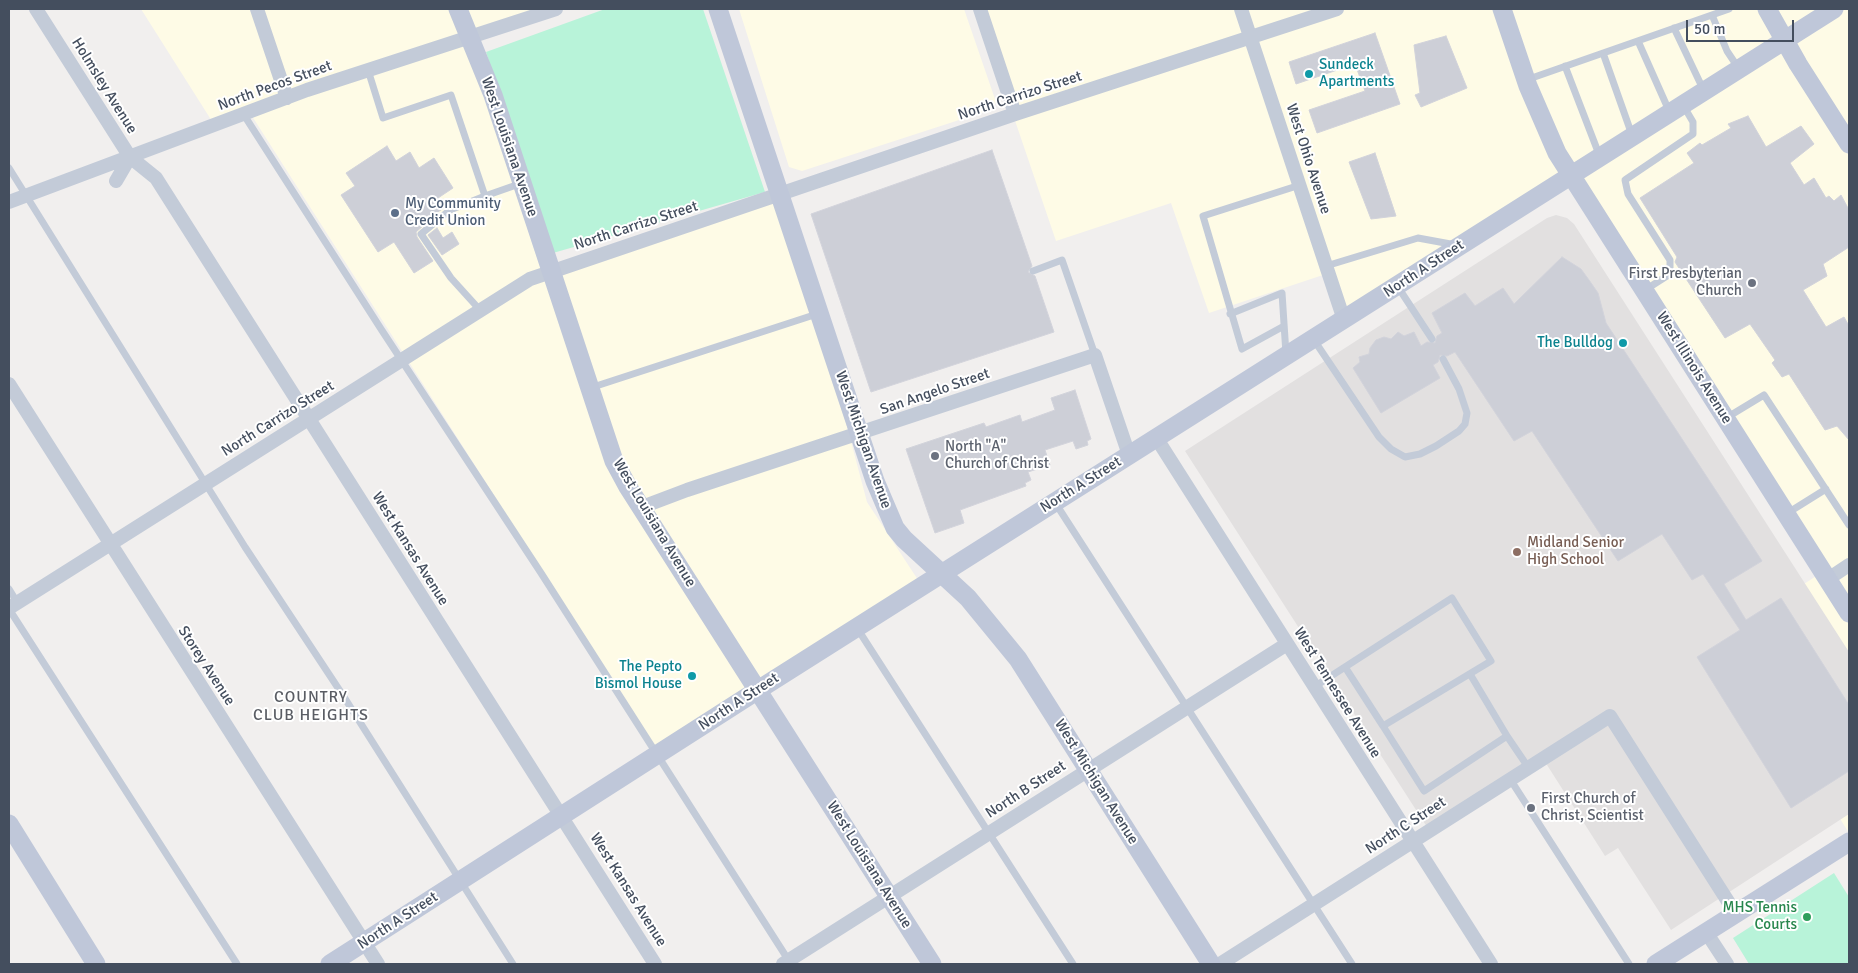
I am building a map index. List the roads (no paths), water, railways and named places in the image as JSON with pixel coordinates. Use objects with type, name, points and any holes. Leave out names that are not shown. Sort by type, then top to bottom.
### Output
[{"type":"street","name":"Holmsley Avenue","points":[[36,9],[130,157],[116,181]]},
{"type":"street","points":[[257,9],[287,98]]},
{"type":"street","name":"West Louisiana Avenue","points":[[458,9],[493,95],[614,461],[932,964]]},
{"type":"street","name":"North Pecos Street","points":[[9,202],[287,98],[556,9]]},
{"type":"street","name":"West Michigan Avenue","points":[[718,9],[881,500],[895,528],[904,539],[968,598],[1018,659],[1211,964]]},
{"type":"street","points":[[980,9],[1015,114]]},
{"type":"street","name":"West Ohio Avenue","points":[[1241,9],[1344,320]]},
{"type":"street","name":"North Carrizo Street","points":[[12,606],[530,279],[780,196],[1015,114],[1337,9]]},
{"type":"street","name":"West Illinois Avenue","points":[[1502,9],[1545,129],[1572,176],[1849,613]]},
{"type":"street","points":[[1767,9],[1784,40],[1849,144]]},
{"type":"street","name":"North A Street","points":[[330,964],[657,754],[1834,9]]},
{"type":"street","name":"West Kansas Avenue","points":[[130,157],[156,178],[655,964]]},
{"type":"street","points":[[1095,355],[1129,455]]},
{"type":"street","name":"San Angelo Street","points":[[642,508],[687,490],[1095,355]]},
{"type":"street","name":"Storey Avenue","points":[[9,384],[109,544],[378,964]]},
{"type":"street","name":"West Tennessee Avenue","points":[[1156,439],[1491,964]]},
{"type":"street","points":[[1828,578],[1849,565]]},
{"type":"street","name":"North B Street","points":[[788,963],[988,833],[1287,644]]},
{"type":"street","name":"North C Street","points":[[1220,964],[1610,716],[1736,914]]},
{"type":"street","points":[[9,824],[96,964]]},
{"type":"street","points":[[1656,964],[1849,842]]},
{"type":"street","points":[[1706,932],[1727,964]]},
{"type":"lane","points":[[1526,80],[1729,9]]},
{"type":"lane","points":[[1712,15],[1727,51],[1739,69]]},
{"type":"lane","points":[[1674,28],[1704,91]]},
{"type":"lane","points":[[1638,41],[1676,109],[1693,122],[1695,128],[1693,134],[1625,180],[1624,186],[1670,260],[1670,274],[1645,290]]},
{"type":"lane","points":[[1603,53],[1632,137]]},
{"type":"lane","points":[[1565,66],[1600,157]]},
{"type":"lane","points":[[368,70],[384,118],[451,95],[485,196]]},
{"type":"lane","points":[[244,114],[657,754],[788,963]]},
{"type":"lane","points":[[9,168],[206,483],[514,964]]},
{"type":"lane","points":[[480,310],[451,278],[421,234],[450,210],[522,183]]},
{"type":"lane","points":[[1284,326],[1242,350],[1203,216],[1300,185]]},
{"type":"lane","points":[[1326,266],[1418,238],[1461,246]]},
{"type":"lane","points":[[1033,271],[1062,260],[1095,355]]},
{"type":"lane","points":[[1398,286],[1432,339]]},
{"type":"lane","points":[[1230,314],[1282,293],[1286,357]]},
{"type":"lane","points":[[589,388],[820,313]]},
{"type":"lane","points":[[1314,339],[1379,437],[1391,449],[1405,456],[1420,454],[1436,446],[1459,431],[1465,424],[1466,413],[1459,389],[1443,359]]},
{"type":"lane","points":[[1726,418],[1764,395],[1849,525]]},
{"type":"lane","points":[[1786,514],[1826,489]]},
{"type":"lane","points":[[1055,502],[1352,964]]},
{"type":"lane","points":[[9,589],[12,606],[237,964]]},
{"type":"lane","points":[[1314,687],[1452,598],[1491,662],[1383,726]]},
{"type":"lane","points":[[856,628],[1073,964]]},
{"type":"lane","points":[[1345,667],[1424,791],[1507,736]]},
{"type":"lane","points":[[1470,674],[1528,767]]},
{"type":"lane","points":[[1510,779],[1629,964]]},
{"type":"place","name":"Sundeck Apartments","points":[[1309,74]]},
{"type":"place","name":"My Community Credit Union","points":[[395,213]]},
{"type":"place","name":"First Presbyterian Church","points":[[1752,283]]},
{"type":"place","name":"The Bulldog","points":[[1623,343]]},
{"type":"place","name":"North \"A\" Church of Christ","points":[[935,456]]},
{"type":"place","name":"Midland Senior High School","points":[[1517,552]]},
{"type":"place","name":"The Pepto Bismol House","points":[[692,676]]},
{"type":"place","name":"First Church of Christ, Scientist","points":[[1531,808]]},
{"type":"place","name":"MHS Tennis Courts","points":[[1807,917]]},
{"type":"district","name":"COUNTRY CLUB HEIGHTS","points":[[311,707]]}]
